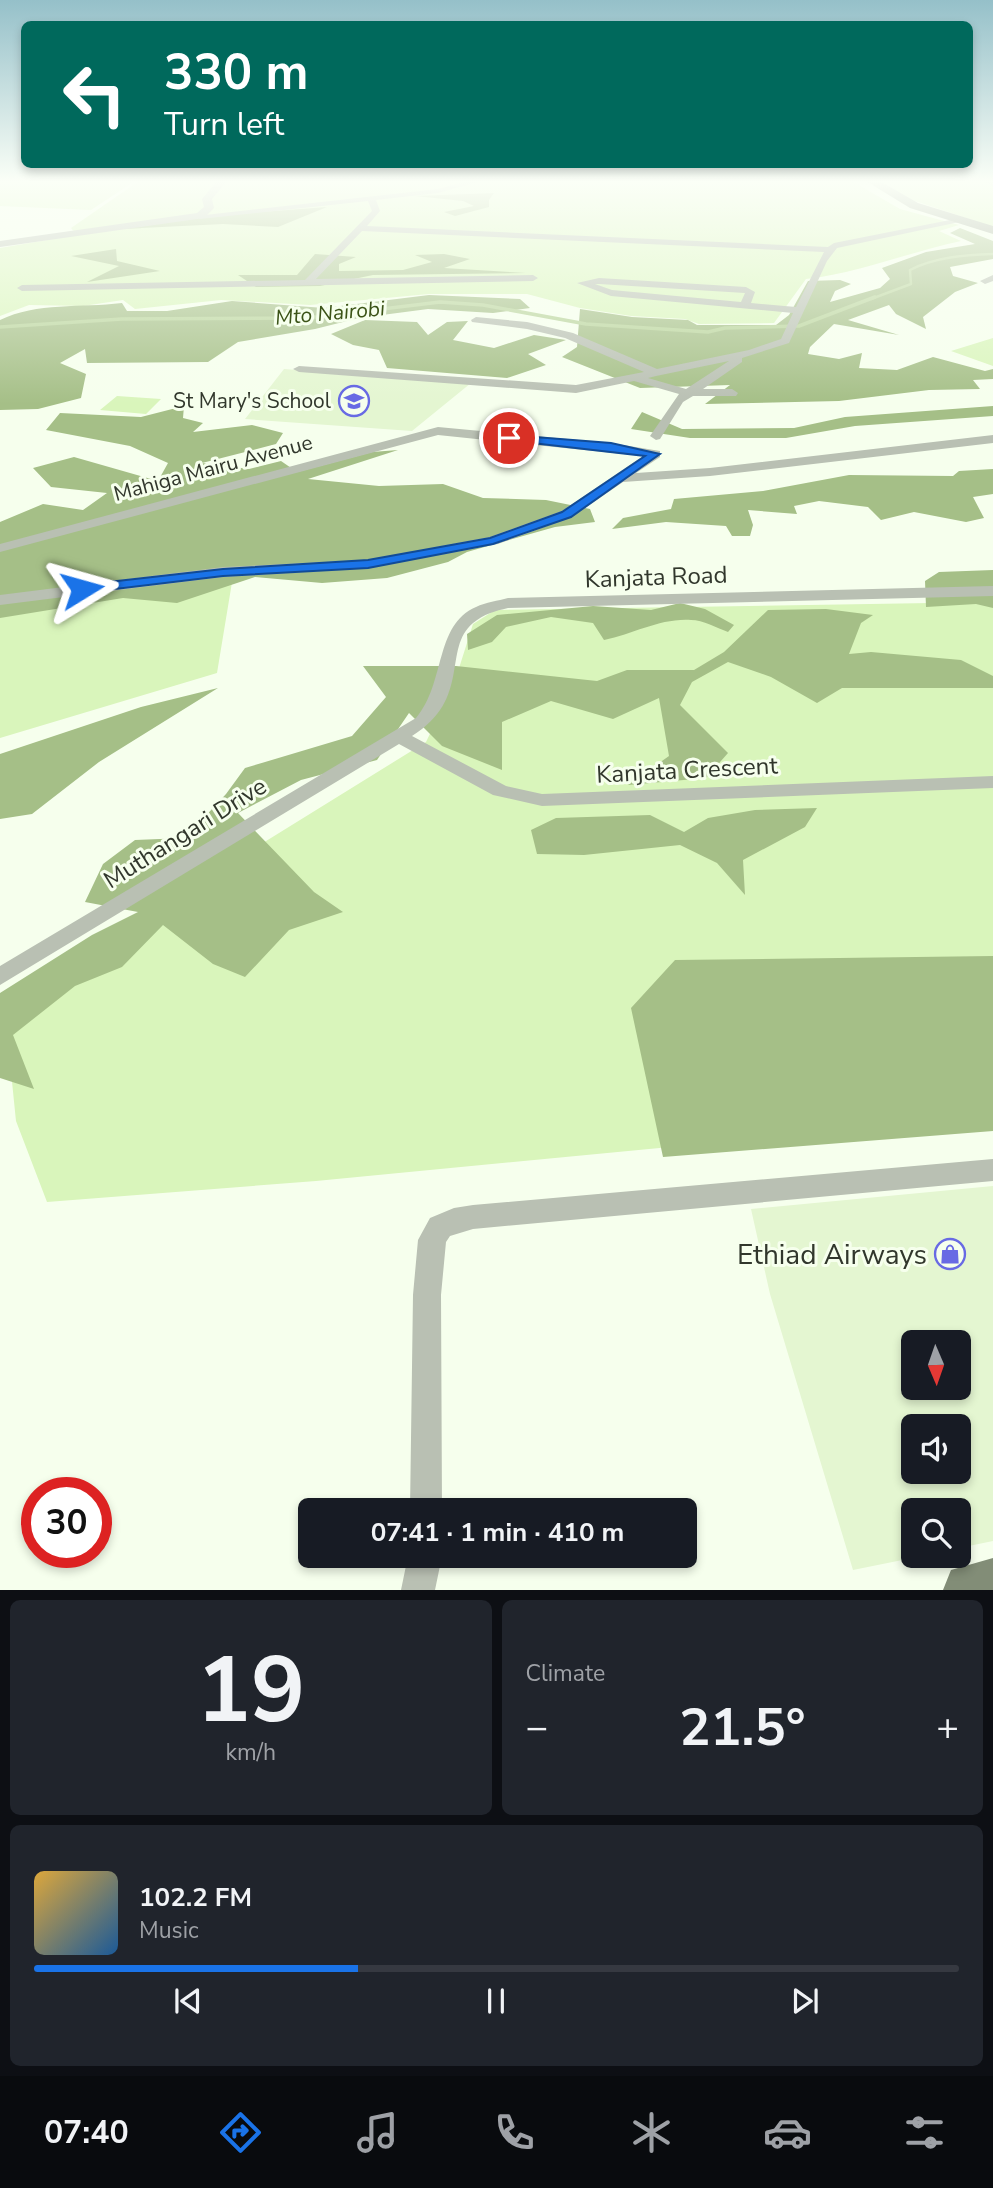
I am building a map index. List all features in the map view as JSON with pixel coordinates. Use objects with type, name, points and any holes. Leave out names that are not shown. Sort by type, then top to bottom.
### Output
[{"type":"main road","points":[[971,1590],[993,1586]]},
{"type":"street","points":[[309,281],[333,255]]},
{"type":"street","points":[[299,369],[565,389],[752,353],[785,341],[827,255]]},
{"type":"street","points":[[22,288],[533,278]]},
{"type":"street","points":[[745,305],[750,292],[746,290],[599,281],[582,283],[611,293],[799,310]]},
{"type":"street","points":[[476,320],[531,325],[569,334],[656,373]]},
{"type":"street","points":[[0,600],[223,572],[368,564],[440,552],[529,530],[566,514],[618,479],[654,445],[670,411],[687,393],[752,353]]},
{"type":"street","points":[[635,377],[687,393],[732,393]]},
{"type":"street","name":"Mahiga Mairu Avenue","points":[[0,548],[438,430],[611,447],[654,445]]},
{"type":"street","points":[[618,479],[710,472],[993,439]]},
{"type":"street","name":"Kanjata Road","points":[[399,736],[436,710],[452,644],[461,625],[485,607],[508,603],[993,591]]},
{"type":"street","name":"Kanjata Crescent","points":[[399,736],[500,791],[526,799],[993,782]]},
{"type":"street","name":"Muthangari Drive","points":[[0,977],[399,736]]},
{"type":"street","points":[[426,1498],[428,1295],[432,1240],[440,1227],[454,1220],[473,1217],[993,1170]]},
{"type":"street","points":[[418,1590],[423,1568]]},
{"type":"shaded area","points":[[0,255],[908,255],[806,279],[774,323],[699,324],[685,319],[631,316],[580,308],[527,294],[429,294],[310,305],[221,300],[135,309],[123,300],[83,306],[29,305],[0,316]]},
{"type":"shaded area","points":[[117,255],[117,261],[160,271],[87,282],[119,266],[71,256]]},
{"type":"shaded area","points":[[314,255],[356,257],[339,264],[339,271],[403,270],[432,262],[415,255],[450,255],[470,259],[444,268],[526,273],[373,275],[320,286],[256,287],[238,275],[297,275]]},
{"type":"shaded area","points":[[917,255],[993,255],[993,259],[950,267],[953,276],[978,283],[955,292],[923,317],[926,329],[896,314],[889,305],[848,320],[899,335],[834,324],[810,347],[808,354],[839,359],[862,353],[859,368],[897,370],[933,357],[985,371],[993,369],[993,379],[973,380],[980,389],[929,390],[839,401],[705,404],[730,385],[640,388],[562,357],[577,347],[580,309],[632,317],[688,320],[697,325],[776,325],[789,315],[808,281],[840,280],[851,284],[835,291],[830,302],[880,288],[890,279],[882,268]]},
{"type":"shaded area","points":[[429,295],[520,299],[530,308],[493,313],[428,309],[359,318],[315,329],[238,342],[208,362],[87,363],[85,349],[60,363],[86,374],[81,398],[38,409],[0,410],[0,320],[14,314],[44,308],[122,303],[127,311],[167,311],[232,301],[324,308]]},
{"type":"shaded area","points":[[365,320],[417,322],[428,335],[447,322],[468,321],[453,340],[494,348],[534,335],[566,340],[528,354],[546,365],[507,378],[387,368],[379,350],[353,345],[331,334]]},
{"type":"shaded area","points":[[993,338],[993,366],[951,351]]},
{"type":"shaded area","name":"St Mary's School","points":[[284,369],[471,383],[412,431],[245,419]]},
{"type":"shaded area","points":[[117,396],[161,399],[146,414],[100,410]]},
{"type":"shaded area","points":[[184,406],[183,418],[203,423],[193,432],[252,425],[283,433],[276,444],[202,463],[249,469],[281,461],[297,472],[372,452],[398,450],[308,479],[379,486],[443,484],[483,498],[546,500],[590,509],[595,522],[555,527],[467,552],[448,562],[387,578],[322,583],[255,577],[177,603],[123,598],[0,618],[0,522],[43,504],[83,510],[107,493],[51,487],[33,468],[74,457],[158,481],[168,463],[130,446],[46,430],[60,413],[141,417]]},
{"type":"shaded area","points":[[993,406],[993,416],[855,426],[786,438],[690,438],[631,429],[642,412],[682,429],[794,428],[845,417]]},
{"type":"shaded area","points":[[993,469],[993,494],[973,497],[984,518],[966,522],[914,512],[881,520],[868,507],[819,501],[794,506],[797,514],[748,510],[753,525],[750,536],[732,536],[726,526],[666,522],[612,529],[623,518],[671,509],[674,499],[763,491],[849,475],[953,476],[959,471]]},
{"type":"shaded area","points":[[235,564],[217,673],[0,738],[0,596]]},
{"type":"shaded area","points":[[993,570],[993,608],[976,604],[926,607],[925,581],[939,572]]},
{"type":"shaded area","points":[[993,602],[993,1116],[316,1181],[47,1202],[16,1121],[4,1003],[426,742],[454,684],[473,624],[495,610]]},
{"type":"shaded area","points":[[680,603],[705,609],[734,625],[728,632],[700,621],[669,621],[604,640],[593,623],[551,617],[506,627],[492,642],[468,650],[467,634],[497,615],[593,606],[651,610]]},
{"type":"shaded area","points":[[826,609],[873,615],[861,623],[849,654],[871,652],[961,660],[993,676],[993,688],[842,688],[817,703],[771,677],[728,662],[692,682],[680,705],[728,753],[706,778],[628,785],[669,756],[659,698],[613,719],[551,701],[502,722],[502,770],[442,746],[409,713],[377,760],[301,780],[238,813],[314,892],[343,912],[289,930],[245,977],[213,964],[163,925],[122,967],[75,986],[13,1035],[34,1089],[0,1078],[0,993],[92,935],[138,912],[85,902],[103,864],[135,840],[185,838],[226,794],[245,768],[352,736],[386,697],[363,666],[456,666],[597,681],[627,670],[694,670],[724,652],[768,610]]},
{"type":"shaded area","points":[[218,688],[99,762],[32,814],[0,819],[0,754],[141,707]]},
{"type":"shaded area","points":[[817,808],[805,827],[743,860],[745,895],[717,863],[680,845],[584,855],[537,854],[531,830],[556,818],[650,815],[684,832],[708,818],[755,810]]},
{"type":"shaded area","points":[[993,956],[993,1131],[663,1157],[631,1008],[675,960]]},
{"type":"shaded area","points":[[993,1186],[993,1541],[971,1546],[971,1498],[901,1498],[901,1560],[853,1570],[770,1294],[751,1209]]},
{"type":"waterway","points":[[871,299],[911,284],[910,270],[930,262],[971,255]]},
{"type":"waterway","name":"Mto Nairobi","points":[[0,327],[122,319],[308,318],[440,302],[483,305],[586,324],[708,332],[725,328],[799,326],[875,297]]},
{"type":"place","name":"St Mary's School","points":[[354,401]]},
{"type":"place","name":"Ethiad Airways","points":[[950,1254]]},
{"type":"route","points":[[82,589],[223,572],[368,564],[493,541],[529,530],[566,514],[655,454],[611,447],[509,438]]}]
